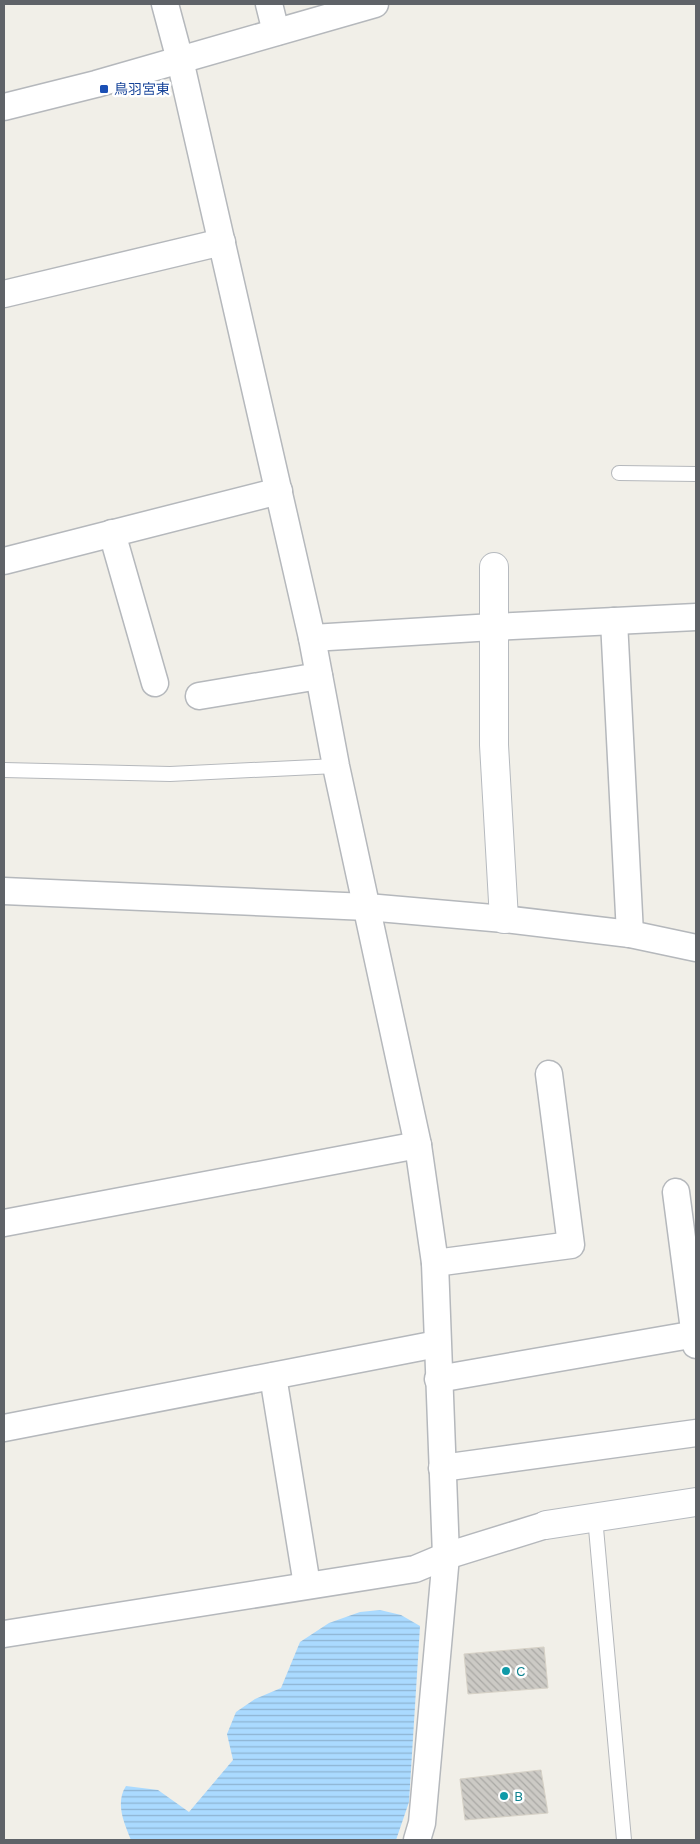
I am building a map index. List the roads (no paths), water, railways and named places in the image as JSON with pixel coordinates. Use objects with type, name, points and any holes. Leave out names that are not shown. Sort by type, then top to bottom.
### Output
[{"type":"street","points":[[165,4],[180,60],[312,638],[336,766],[418,1145],[435,1263],[446,1556],[422,1823],[417,1840]]},
{"type":"street","points":[[269,4],[276,32]]},
{"type":"street","points":[[4,107],[96,84],[375,4]]},
{"type":"street","points":[[4,294],[222,242]]},
{"type":"street","points":[[4,561],[279,491]]},
{"type":"street","points":[[112,533],[155,684]]},
{"type":"street","points":[[494,567],[494,745],[504,919]]},
{"type":"street","points":[[312,638],[493,626],[696,617]]},
{"type":"street","points":[[614,621],[630,934]]},
{"type":"street","points":[[199,696],[319,676]]},
{"type":"street","points":[[4,891],[367,907],[504,919],[630,934],[696,948]]},
{"type":"street","points":[[435,1263],[571,1245],[549,1074]]},
{"type":"street","points":[[4,1223],[418,1145]]},
{"type":"street","points":[[438,1378],[696,1338],[676,1192]]},
{"type":"street","points":[[4,1428],[437,1344]]},
{"type":"street","points":[[273,1376],[307,1585]]},
{"type":"street","points":[[442,1468],[696,1433]]},
{"type":"street","points":[[4,1634],[415,1569],[446,1556],[546,1525],[696,1502]]},
{"type":"lane","points":[[619,473],[696,474]]},
{"type":"lane","points":[[4,770],[170,774],[336,766]]},
{"type":"lane","points":[[595,1517],[624,1840]]},
{"type":"water","points":[[380,1610],[401,1615],[420,1626],[409,1802],[396,1840],[131,1840],[123,1820],[121,1806],[121,1799],[126,1786],[158,1790],[189,1812],[233,1760],[227,1734],[236,1712],[255,1699],[281,1688],[300,1642],[329,1623],[360,1612]]},
{"type":"place","name":"鳥羽宮東","points":[[104,89]]},
{"type":"place","name":"C","points":[[506,1671]]},
{"type":"place","name":"B","points":[[504,1796]]}]
